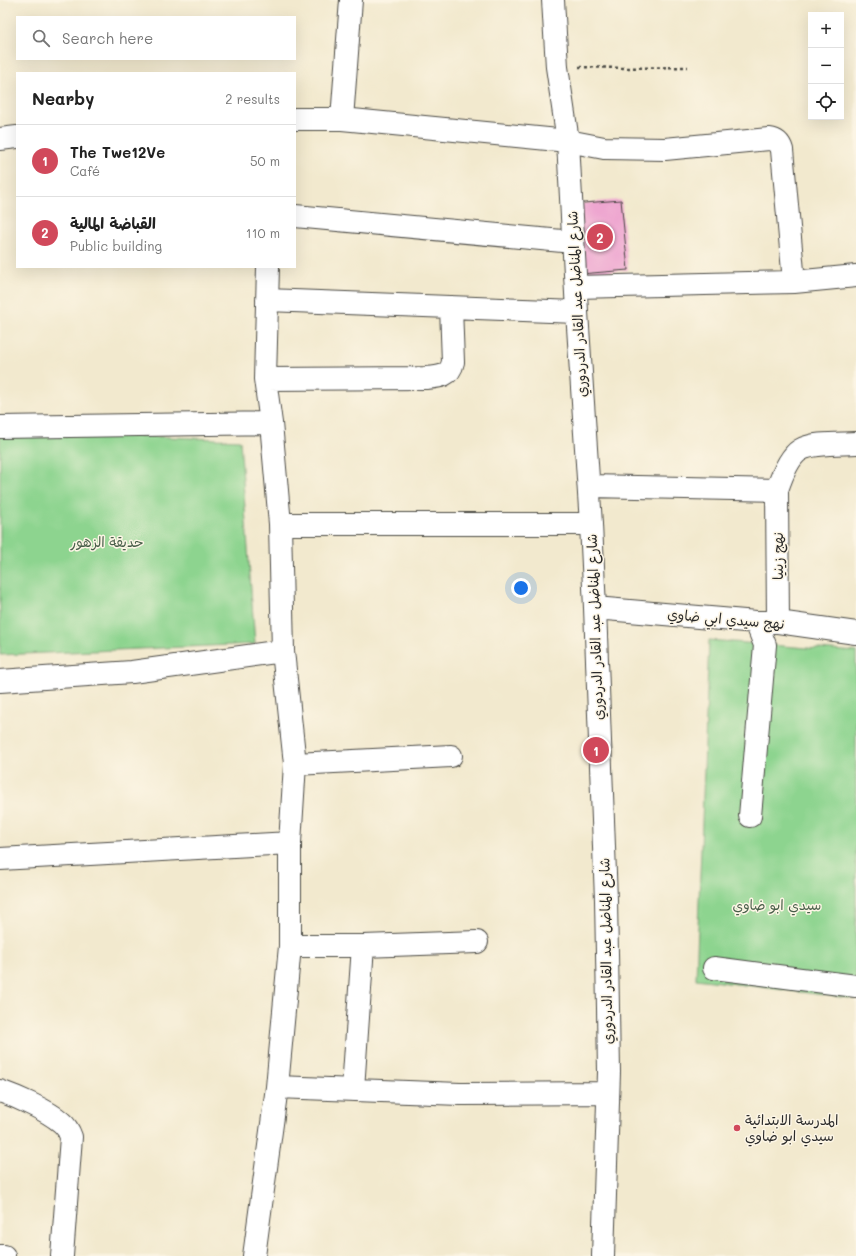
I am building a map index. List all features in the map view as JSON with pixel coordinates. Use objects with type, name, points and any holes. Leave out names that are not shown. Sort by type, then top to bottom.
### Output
[{"type":"street","points":[[342,119],[351,0]]},
{"type":"street","name":"شارع المناضل عبد القادر الدردوري","points":[[553,0],[557,67],[568,141],[595,608],[606,900],[608,1008],[608,1093],[603,1256]]},
{"type":"street","points":[[296,119],[342,119],[568,141],[604,148],[665,148],[769,139],[775,140],[779,142],[782,150],[794,282]]},
{"type":"street","points":[[0,139],[16,137]]},
{"type":"street","points":[[296,216],[573,242]]},
{"type":"street","points":[[254,1256],[277,1087],[290,946],[290,843],[295,764],[283,651],[280,524],[271,424],[265,379],[268,268]]},
{"type":"street","points":[[576,286],[794,282],[856,276]]},
{"type":"street","points":[[267,300],[577,312]]},
{"type":"street","points":[[265,379],[426,378],[448,374],[453,362],[451,307]]},
{"type":"street","points":[[0,427],[271,424]]},
{"type":"street","points":[[589,486],[777,490],[787,468],[799,451],[815,445],[856,443]]},
{"type":"street","name":"نهج زينيا","points":[[777,490],[778,622]]},
{"type":"street","points":[[280,524],[591,524]]},
{"type":"street","name":"نهج سيدي ابي ضاوي","points":[[595,608],[756,622],[778,622],[856,633]]},
{"type":"street","points":[[750,816],[765,645],[756,622]]},
{"type":"street","points":[[0,681],[132,672],[283,651]]},
{"type":"street","points":[[295,764],[451,756]]},
{"type":"street","points":[[0,859],[290,843]]},
{"type":"street","points":[[290,946],[363,946],[477,942]]},
{"type":"street","points":[[353,1089],[363,946]]},
{"type":"street","points":[[714,968],[856,986]]},
{"type":"street","points":[[277,1087],[460,1094],[608,1093]]},
{"type":"street","points":[[0,1091],[24,1101],[55,1118],[66,1127],[71,1137],[62,1256]]},
{"type":"path","points":[[557,67],[688,67]]},
{"type":"green space","name":"حديقة الزهور","points":[[0,430],[240,440],[255,644],[0,655]]},
{"type":"green space","name":"سيدي ابو ضاوي","points":[[709,640],[856,652],[856,999],[696,979]]},
{"type":"building","points":[[621,200],[628,270],[580,274],[572,204]]},
{"type":"place","name":"القباضة المالية","points":[[600,237]]},
{"type":"place","name":"The Twe12Ve","points":[[596,750]]},
{"type":"place","name":"المدرسة الابتدائية سيدي ابو ضاوي","points":[[737,1128]]}]
